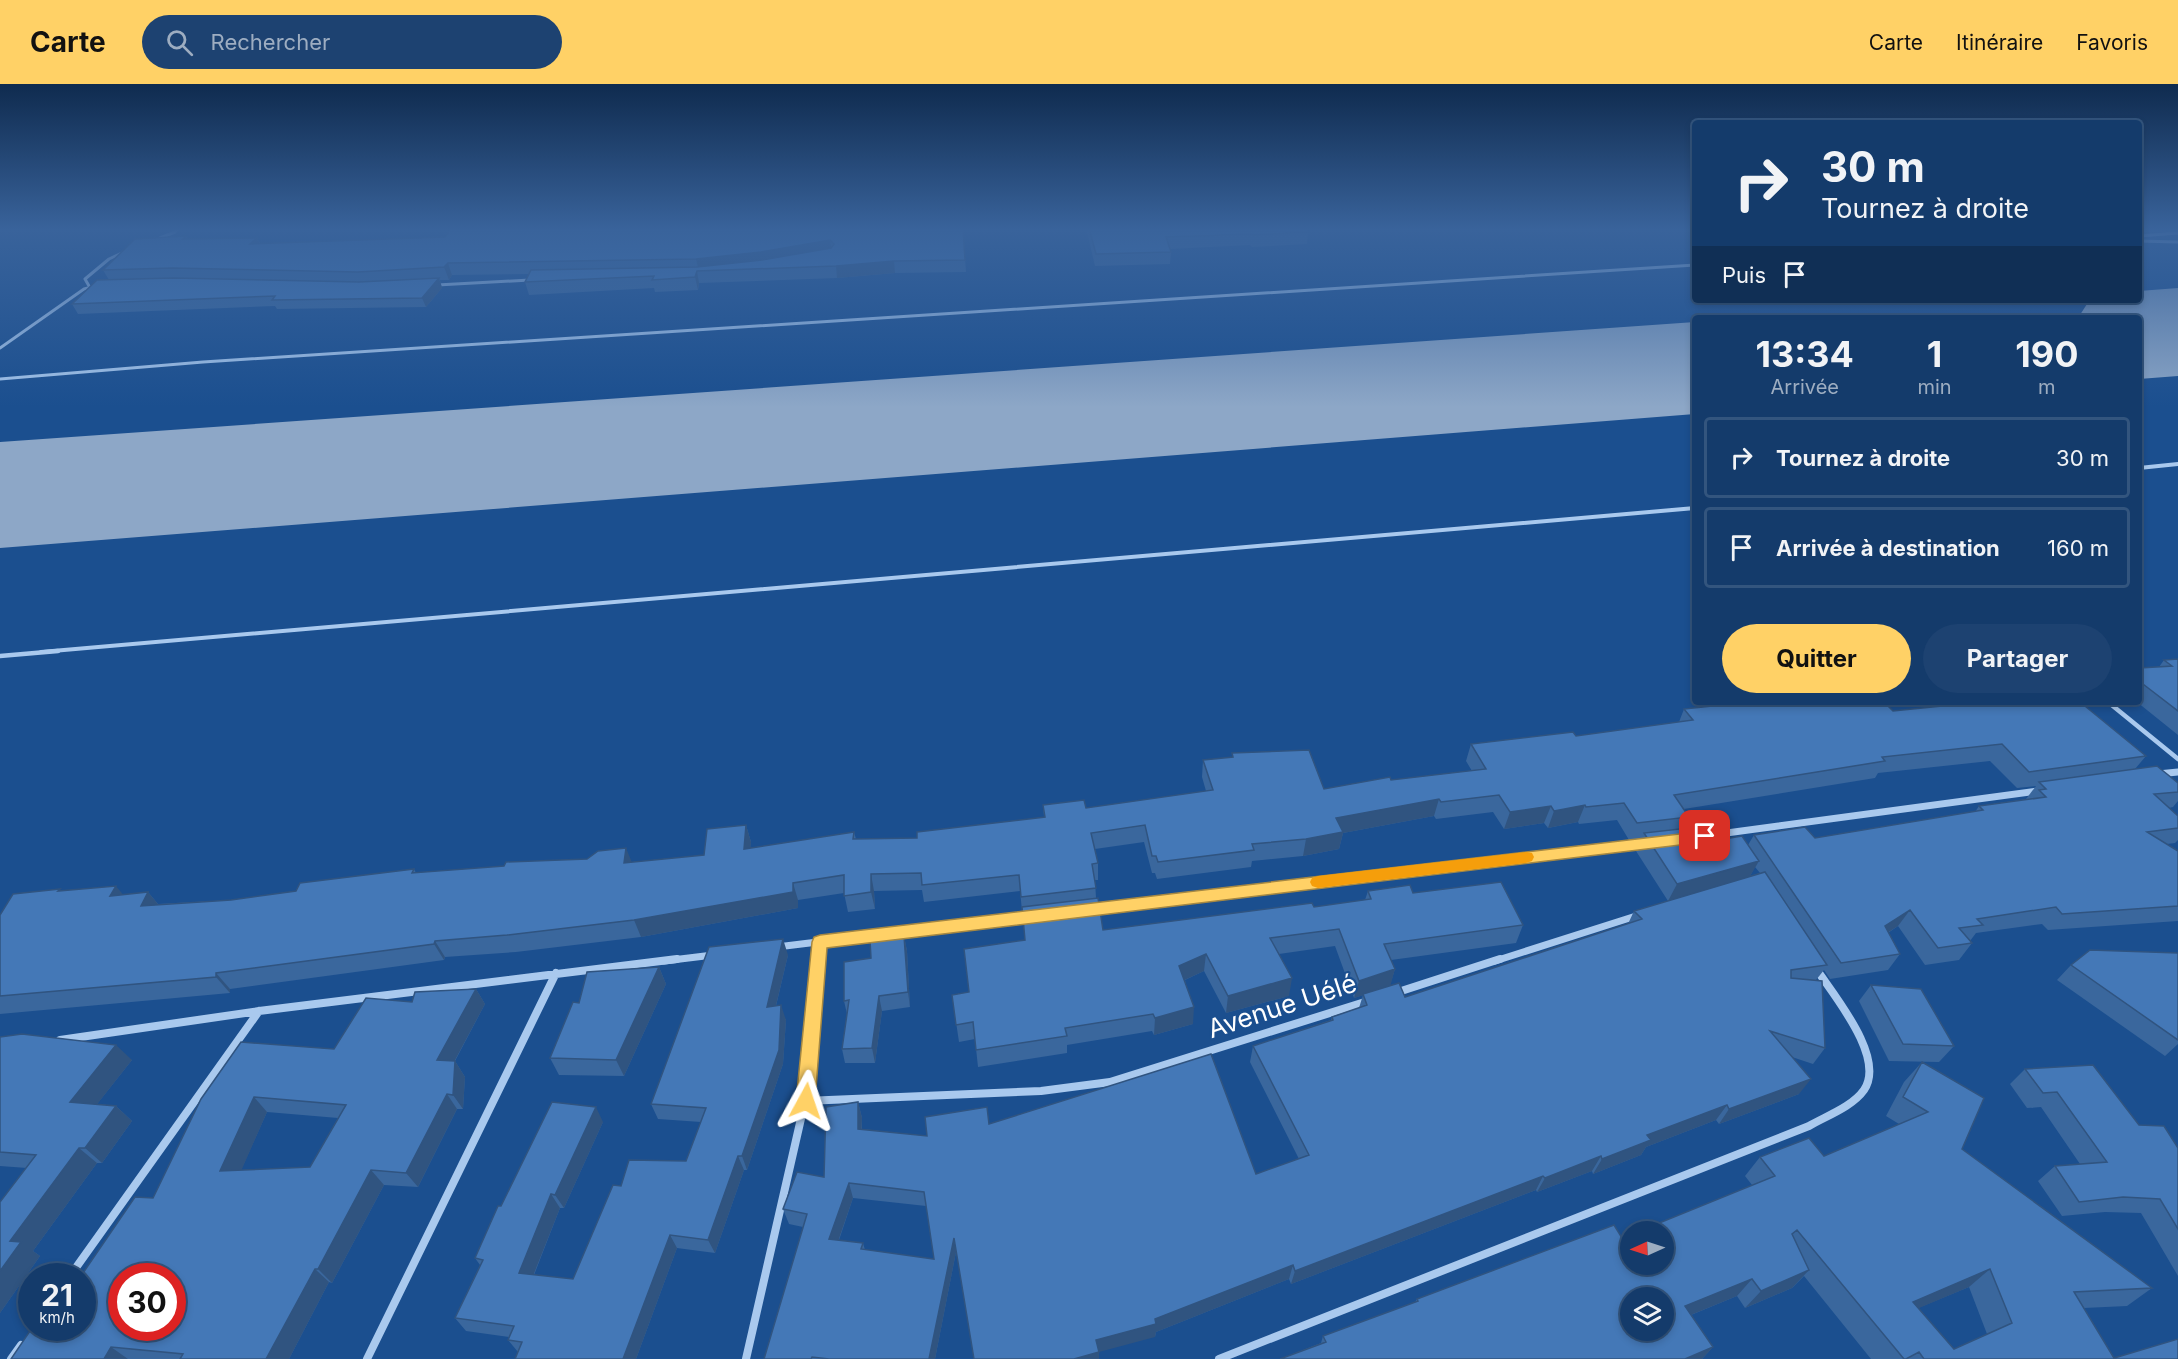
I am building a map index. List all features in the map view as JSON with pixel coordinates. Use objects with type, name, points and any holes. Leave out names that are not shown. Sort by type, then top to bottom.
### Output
[{"type":"street","points":[[2154,775],[2178,772]]},
{"type":"street","points":[[1692,838],[2048,790]]},
{"type":"street","points":[[1727,834],[1733,843]]},
{"type":"street","points":[[1079,910],[1657,842]]},
{"type":"street","name":"Avenue Uélé","points":[[1390,994],[1645,913]]},
{"type":"street","points":[[774,948],[1043,915]]},
{"type":"street","points":[[746,1359],[806,1101],[820,942]]},
{"type":"street","points":[[47,1042],[260,1011],[717,954]]},
{"type":"street","points":[[1219,1359],[1809,1126],[1851,1101],[1865,1090],[1871,1069],[1862,1040],[1810,960]]},
{"type":"street","points":[[367,1359],[556,973]]},
{"type":"street","name":"Avenue Uélé","points":[[806,1101],[1041,1091],[1110,1082],[1378,998]]},
{"type":"street","points":[[79,1263],[260,1011]]},
{"type":"street","points":[[11,1359],[23,1341]]},
{"type":"lane","points":[[0,348],[87,288]]},
{"type":"lane","points":[[0,379],[203,362],[1337,288]]},
{"type":"lane","points":[[2142,468],[2178,464]]},
{"type":"lane","points":[[0,656],[1692,508]]},
{"type":"lane","points":[[2112,705],[2178,759]]},
{"type":"building","points":[[89,288],[431,288],[422,298],[272,300],[275,296],[72,304]]},
{"type":"building","points":[[2178,659],[2178,711],[2142,683],[2142,668],[2172,666],[2164,660]]},
{"type":"building","points":[[1722,705],[1887,705],[1893,711],[1953,705],[2084,705],[2146,756],[2029,772],[2002,744],[1882,757],[1885,761],[1674,795],[1689,817],[1637,823],[1624,803],[1586,807],[1585,805],[1554,811],[1551,806],[1510,812],[1499,795],[1441,802],[1439,799],[1336,818],[1343,832],[1306,839],[1252,844],[1254,850],[1158,862],[1156,856],[1152,856],[1145,825],[1091,833],[1098,863],[1092,864],[1096,888],[1021,897],[1019,875],[922,885],[921,873],[871,874],[871,892],[844,896],[844,875],[793,883],[793,892],[634,920],[435,941],[434,944],[216,973],[216,977],[0,996],[0,915],[13,894],[116,886],[110,896],[148,892],[141,906],[231,900],[296,891],[300,883],[414,869],[412,873],[504,866],[506,862],[587,859],[598,851],[626,848],[624,863],[704,855],[707,829],[746,825],[744,849],[854,832],[853,839],[917,838],[917,832],[1045,817],[1043,805],[1084,800],[1086,808],[1213,790],[1203,760],[1233,757],[1232,753],[1309,750],[1324,789],[1390,777],[1391,780],[1486,769],[1471,744],[1573,732],[1576,736],[1693,720],[1684,709]]},
{"type":"building","points":[[2157,766],[2178,783],[2178,792],[2154,794],[2178,816],[2178,828],[2147,832],[2178,851],[2178,906],[2062,914],[2056,907],[1977,919],[1983,925],[1959,928],[1972,943],[1938,948],[1910,910],[1885,926],[1900,954],[1841,963],[1754,835],[1805,827],[1815,838],[1983,810],[1979,806],[2046,797],[2039,790],[2046,789],[2039,782]]},
{"type":"building","points":[[1697,827],[1707,842],[1742,836],[1759,861],[1677,884],[1644,833]]},
{"type":"building","points":[[1765,872],[1827,965],[1791,970],[1791,978],[1822,981],[1825,1048],[1770,1031],[1811,1079],[1729,1109],[1727,1105],[1647,1135],[1651,1140],[1602,1159],[1601,1156],[1545,1178],[1543,1176],[1295,1271],[1293,1265],[1155,1319],[1156,1324],[1096,1340],[1099,1352],[1074,1359],[974,1359],[954,1238],[929,1359],[812,1357],[811,1359],[764,1359],[807,1214],[783,1209],[797,1172],[824,1177],[826,1107],[858,1102],[858,1129],[927,1136],[925,1117],[987,1107],[989,1124],[1211,1054],[1256,1174],[1309,1155],[1253,1046],[1333,1020],[1332,1017],[1367,1005],[1363,994],[1399,983],[1405,997],[1642,919],[1634,911]],"holes":[[[849,1183],[924,1192],[934,1259],[861,1249],[863,1243],[829,1239]]]},
{"type":"building","points":[[1501,882],[1523,925],[1384,944],[1395,969],[1359,981],[1339,929],[1270,938],[1292,978],[1228,996],[1206,954],[1179,966],[1194,1007],[1155,1018],[1153,1014],[1065,1028],[1067,1036],[976,1050],[973,1022],[956,1025],[952,995],[969,992],[964,949],[1025,940],[1022,907],[1098,898],[1103,930],[1312,903],[1314,907],[1371,899],[1368,891],[1410,885],[1413,893]]},
{"type":"building","points":[[904,936],[908,992],[879,996],[872,1048],[842,1049],[849,1000],[844,1001],[844,962],[871,958],[870,940]]},
{"type":"building","points":[[783,939],[767,1007],[781,1005],[779,1050],[742,1156],[738,1156],[708,1240],[670,1235],[623,1359],[515,1359],[522,1342],[508,1340],[514,1326],[455,1318],[483,1260],[475,1258],[498,1206],[501,1206],[552,1102],[596,1107],[555,1195],[551,1194],[519,1273],[573,1279],[613,1185],[621,1186],[629,1160],[686,1161],[706,1108],[651,1104],[709,947]]},
{"type":"building","points":[[2090,950],[2178,953],[2178,1040],[2071,965]]},
{"type":"building","points":[[659,967],[616,1060],[550,1058],[573,1002],[579,1003],[587,972]]},
{"type":"building","points":[[1871,985],[1921,989],[1954,1046],[1903,1044]]},
{"type":"building","points":[[476,989],[437,1060],[455,1061],[453,1095],[447,1094],[406,1173],[371,1170],[266,1359],[180,1359],[183,1354],[111,1347],[104,1359],[11,1359],[23,1341],[96,1341],[96,1263],[90,1263],[135,1197],[153,1198],[201,1099],[241,1042],[334,1049],[366,998],[412,1002],[415,992]],"holes":[[[254,1097],[346,1105],[310,1167],[220,1171]]]},
{"type":"building","points":[[22,1034],[116,1045],[70,1102],[116,1106],[85,1148],[79,1148],[10,1241],[21,1242],[0,1271],[0,1202],[36,1155],[0,1152],[0,1037]]},
{"type":"building","points":[[1922,1062],[1984,1098],[1962,1149],[2152,1288],[2074,1292],[2114,1358],[2178,1339],[2178,1359],[1924,1359],[1919,1352],[1904,1359],[1797,1230],[1792,1234],[1809,1270],[1761,1291],[1752,1279],[1685,1306],[1713,1347],[1685,1359],[1280,1359],[1326,1342],[1323,1336],[1614,1225],[1620,1235],[1620,1275],[1674,1275],[1674,1221],[1664,1221],[1775,1176],[1760,1157],[1809,1138],[1824,1156],[1928,1112],[1903,1097]],"holes":[[[1990,1269],[2012,1323],[1954,1349],[1913,1302]]]},
{"type":"building","points":[[2093,1065],[2139,1125],[2164,1126],[2178,1148],[2178,1229],[2160,1199],[2123,1197],[2079,1202],[2055,1166],[2107,1162],[2057,1092],[2043,1093],[2025,1069]]},
{"type":"runway","points":[[2142,335],[2178,332]]},
{"type":"runway","points":[[0,495],[1692,368]]},
{"type":"slow traffic","points":[[1318,882],[1526,857]]},
{"type":"route","points":[[806,1101],[820,942],[1705,836]]}]
